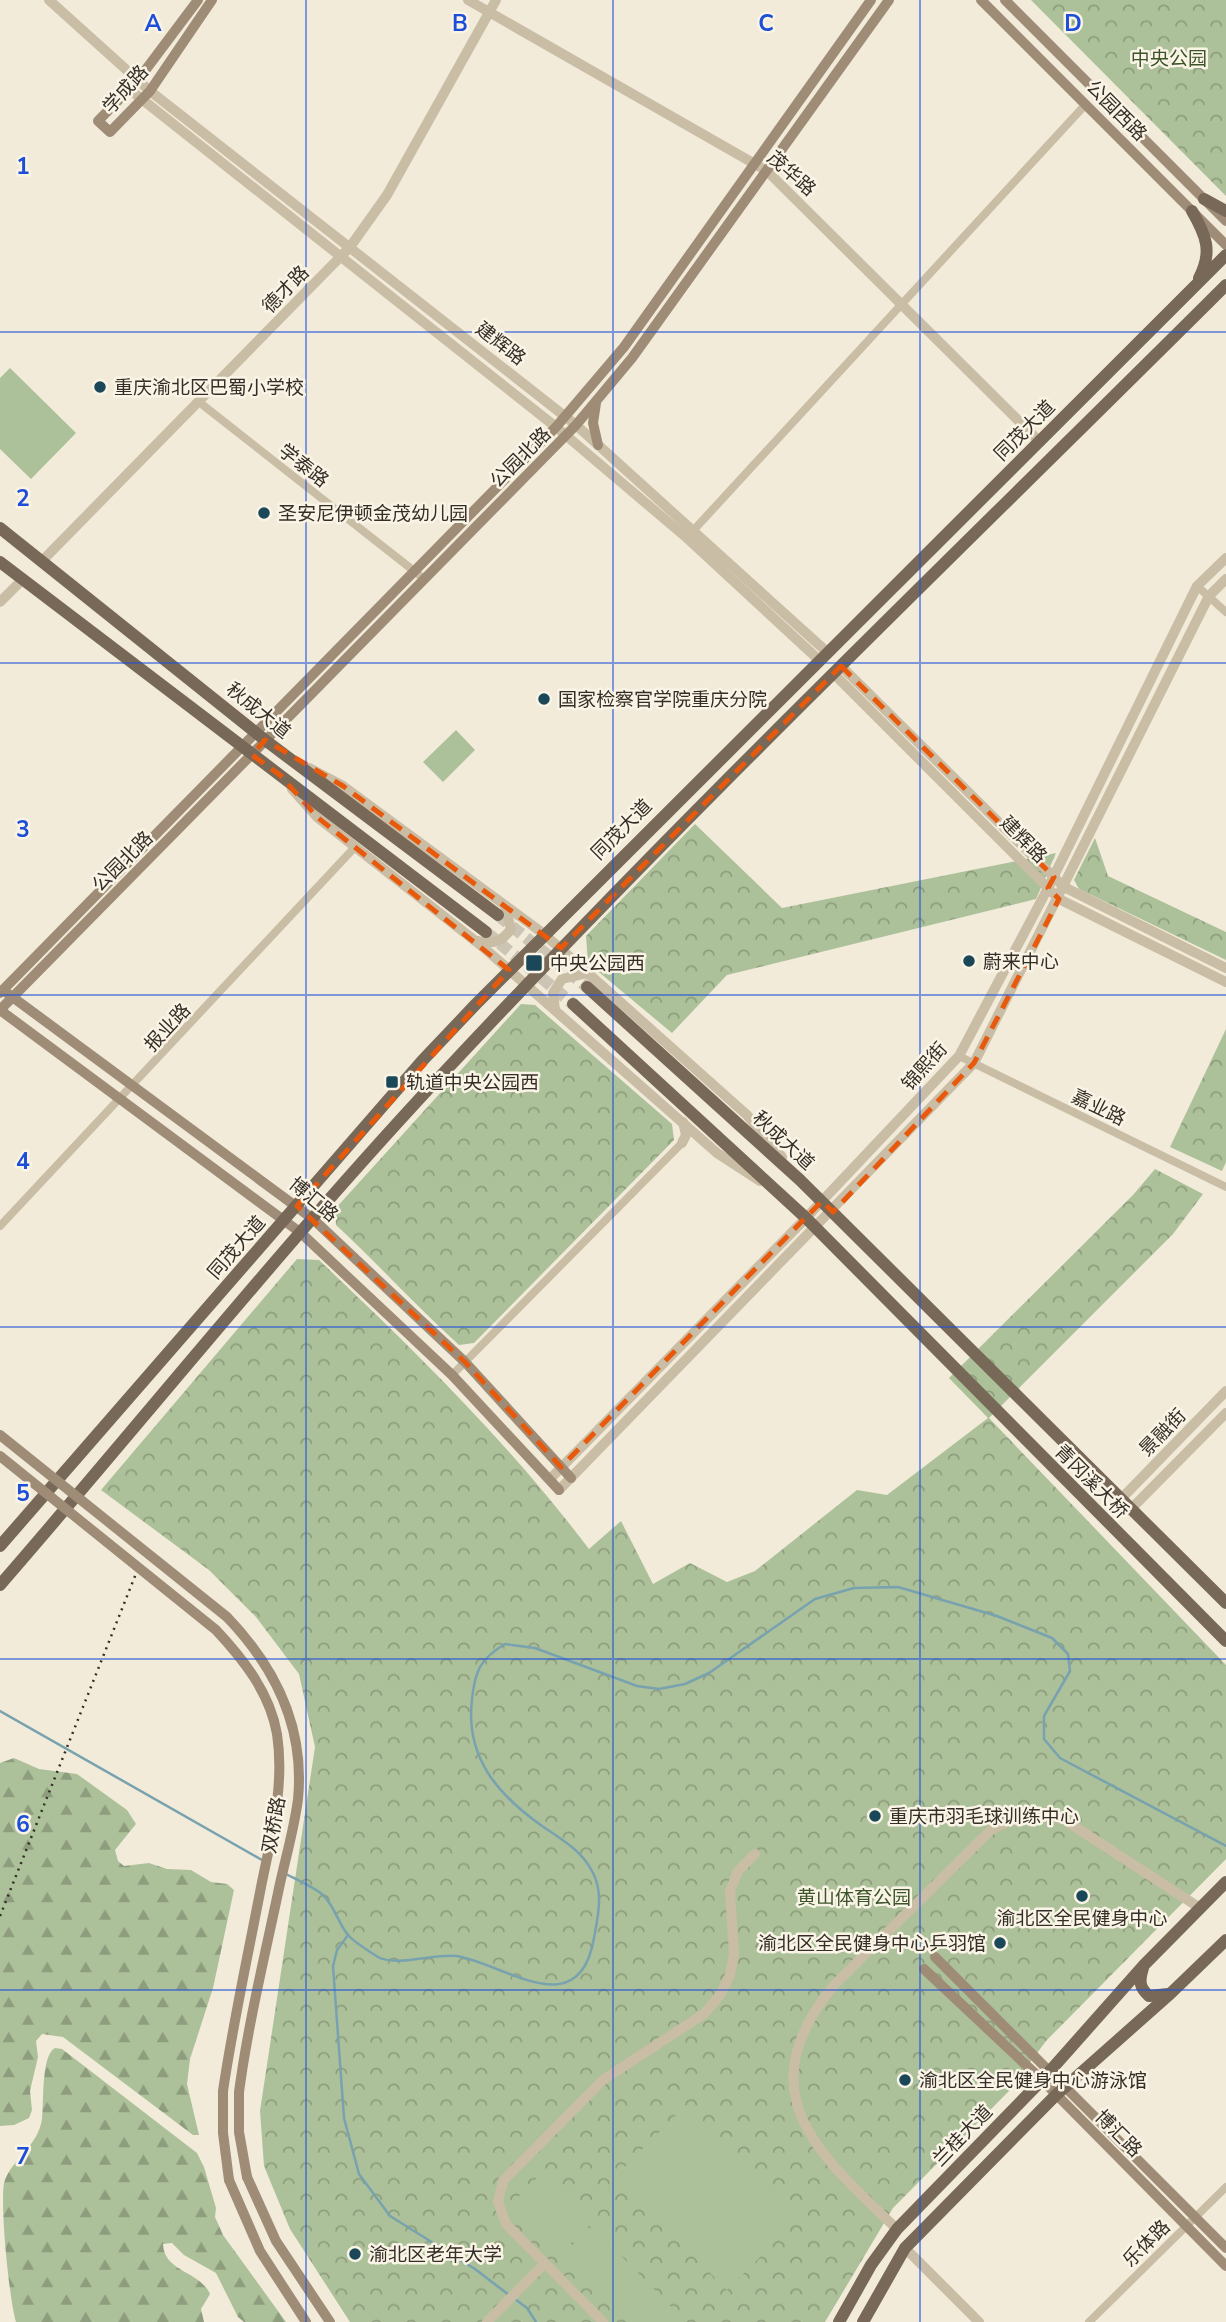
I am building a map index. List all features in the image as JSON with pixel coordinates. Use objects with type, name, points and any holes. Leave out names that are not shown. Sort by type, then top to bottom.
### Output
[{"type":"main road","name":"学成路","points":[[198,0],[138,80],[98,121],[110,132],[150,90],[212,0]]},
{"type":"main road","name":"公园北路","points":[[1,990],[261,737],[419,575],[566,416],[624,347],[871,0]]},
{"type":"main road","name":"公园北路","points":[[419,575],[576,425],[632,358],[889,0]]},
{"type":"main road","name":"公园西路","points":[[981,0],[1226,245]]},
{"type":"main road","name":"公园西路","points":[[1005,0],[1226,222]]},
{"type":"main road","points":[[1204,199],[1226,211]]},
{"type":"main road","points":[[1192,211],[1206,236],[1208,254],[1196,285]]},
{"type":"main road","name":"同茂大道","points":[[0,1546],[422,1061],[544,934],[1226,255]]},
{"type":"main road","name":"同茂大道","points":[[0,1585],[313,1219],[526,985],[837,669],[1226,285]]},
{"type":"main road","points":[[1211,300],[1226,292]]},
{"type":"main road","points":[[596,400],[593,423],[598,445]]},
{"type":"main road","name":"秋成大道","points":[[0,528],[280,752],[502,911]]},
{"type":"main road","name":"秋成大道","points":[[0,562],[280,775],[481,937]]},
{"type":"main road","name":"公园北路","points":[[0,1010],[247,751]]},
{"type":"main road","name":"秋成大道","points":[[588,980],[951,1327]]},
{"type":"main road","name":"博汇路","points":[[1,990],[313,1219],[465,1362],[571,1478]]},
{"type":"main road","points":[[573,1004],[816,1228]]},
{"type":"main road","name":"博汇路","points":[[0,1010],[301,1233],[452,1375],[559,1490]]},
{"type":"main road","name":"青冈溪大桥","points":[[816,1228],[1226,1641]]},
{"type":"main road","name":"青冈溪大桥","points":[[951,1327],[1122,1498]]},
{"type":"main road","name":"双桥路","points":[[0,1435],[227,1617],[252,1643],[274,1676],[285,1702],[293,1730],[298,1798],[240,2081],[239,2132],[247,2176],[276,2241],[330,2322]]},
{"type":"main road","name":"双桥路","points":[[0,1456],[216,1630],[240,1656],[258,1682],[269,1708],[277,1734],[279,1795],[223,2091],[223,2133],[229,2180],[260,2251],[306,2322]]},
{"type":"main road","points":[[1122,1498],[1226,1603]]},
{"type":"main road","name":"兰桂大道","points":[[839,2322],[871,2265],[897,2229],[1046,2075],[1144,1965],[1226,1882]]},
{"type":"main road","name":"兰桂大道","points":[[863,2322],[905,2248],[1061,2090],[1171,1993],[1226,1940]]},
{"type":"main road","name":"博汇路","points":[[935,1957],[1046,2075],[1196,2217],[1226,2249]]},
{"type":"main road","points":[[1144,1965],[1139,1980],[1141,1989],[1149,1996],[1158,1997],[1171,1993]]},
{"type":"main road","name":"博汇路","points":[[924,1969],[1046,2075]]},
{"type":"main road","name":"博汇路","points":[[1061,2090],[1226,2266]]},
{"type":"street","name":"建辉路","points":[[49,0],[150,90],[566,416],[694,529],[823,656]]},
{"type":"street","name":"茂华路","points":[[468,0],[767,171],[1039,441]]},
{"type":"street","name":"德才路","points":[[43,560],[350,247],[387,195],[496,0]]},
{"type":"street","name":"建辉路","points":[[129,89],[566,435],[823,656]]},
{"type":"street","points":[[687,538],[1086,104]]},
{"type":"street","name":"学泰路","points":[[199,402],[419,575]]},
{"type":"street","name":"锦熙街","points":[[550,1479],[806,1218],[958,1056],[1054,877],[1197,586],[1226,558]]},
{"type":"street","points":[[0,602],[23,579]]},
{"type":"street","name":"锦熙街","points":[[559,1490],[974,1063],[1059,899],[1209,596],[1226,579]]},
{"type":"street","points":[[1197,586],[1226,612]]},
{"type":"street","name":"建辉路","points":[[837,669],[1064,887],[1226,968]]},
{"type":"street","name":"建辉路","points":[[837,669],[1059,899],[1226,982]]},
{"type":"street","points":[[280,775],[317,817],[491,944],[503,940],[511,929],[502,911]]},
{"type":"street","name":"报业路","points":[[0,1226],[355,847]]},
{"type":"street","points":[[502,911],[544,934],[561,948],[588,980]]},
{"type":"street","points":[[481,937],[509,970],[717,1153],[784,1196]]},
{"type":"street","points":[[555,1010],[552,993],[562,979],[580,972],[588,980]]},
{"type":"street","name":"嘉业路","points":[[958,1056],[1226,1187]]},
{"type":"street","points":[[452,1375],[682,1143],[686,1135],[682,1122]]},
{"type":"street","name":"景融街","points":[[1122,1498],[1226,1391]]},
{"type":"street","name":"景融街","points":[[1132,1508],[1226,1413]]},
{"type":"street","points":[[897,2229],[830,2165],[809,2136],[797,2104],[793,2069],[799,2038],[813,2010],[834,1985],[991,1830],[1012,1819],[1038,1813],[1063,1819],[1200,1908]]},
{"type":"street","points":[[603,2322],[506,2224],[498,2202],[503,2181],[603,2080],[705,2013],[720,1995],[730,1975],[734,1954],[730,1891],[738,1871],[755,1854]]},
{"type":"street","name":"乐体路","points":[[1089,2322],[1226,2186]]},
{"type":"street","points":[[905,2248],[979,2322]]},
{"type":"street","points":[[490,2319],[545,2263]]},
{"type":"highlighted area","points":[[841,666],[1054,877],[1048,888],[1059,899],[974,1063],[833,1212],[822,1201],[561,1467],[465,1362],[297,1206],[509,970],[317,817],[280,775],[252,755],[265,740],[343,786],[561,948]]},
{"type":"green space","name":"中央公园","points":[[1031,0],[1226,0],[1226,196]]},
{"type":"green space","points":[[10,368],[76,433],[31,479],[0,449],[0,378]]},
{"type":"green space","points":[[456,730],[475,750],[443,782],[423,762]]},
{"type":"green space","points":[[695,824],[782,908],[1056,853],[1036,899],[727,975],[672,1033],[588,963],[586,936]]},
{"type":"green space","points":[[1095,838],[1108,876],[1226,932],[1226,960],[1079,889],[1074,880]]},
{"type":"green space","points":[[521,1004],[535,1005],[672,1124],[674,1140],[474,1343],[459,1345],[336,1225],[335,1209]]},
{"type":"green space","points":[[1226,1029],[1226,1162],[1222,1171],[1170,1147]]},
{"type":"green space","name":"黄山体育公园","points":[[1155,1169],[1203,1194],[1173,1234],[989,1418],[1226,1665],[1226,1859],[1046,2041],[1009,2091],[893,2208],[825,2322],[350,2322],[290,2229],[264,2166],[260,2111],[315,1747],[299,1674],[256,1617],[209,1570],[101,1490],[297,1259],[319,1260],[391,1329],[494,1435],[589,1549],[621,1521],[653,1584],[690,1563],[727,1582],[755,1571],[857,1490],[887,1495],[988,1418],[949,1378],[1133,1195]]},
{"type":"green space","points":[[14,1758],[39,1769],[77,1774],[127,1810],[136,1824],[115,1850],[118,1861],[124,1866],[149,1863],[167,1869],[191,1870],[211,1882],[227,1884],[234,1890],[213,1988],[190,2059],[187,2084],[199,2135],[193,2135],[63,2037],[42,2034],[36,2041],[38,2057],[30,2091],[32,2110],[29,2118],[14,2125],[0,2126],[0,1763]]},
{"type":"green space","points":[[55,2048],[62,2049],[197,2153],[204,2167],[216,2208],[215,2217],[223,2235],[286,2322],[244,2322],[238,2317],[216,2273],[184,2255],[172,2243],[163,2244],[169,2260],[199,2280],[210,2294],[201,2309],[204,2322],[16,2322],[6,2252],[4,2183],[12,2167],[40,2129],[45,2069]]},
{"type":"green space","points":[[686,2105],[799,2218],[727,2290],[615,2177]]},
{"type":"green space","points":[[541,2174],[591,2224],[561,2253],[512,2203]]},
{"type":"green space","points":[[592,2226],[686,2322],[629,2322],[562,2255]]},
{"type":"waterway","points":[[286,1874],[323,1895],[348,1935],[386,1960],[457,1956],[539,1983],[557,1984],[573,1979],[586,1964],[594,1938],[599,1904],[596,1879],[576,1851],[511,1801],[498,1787],[479,1756],[471,1720],[472,1699],[477,1673],[484,1661],[505,1644],[535,1648],[637,1686],[659,1689],[685,1684],[709,1673],[815,1599],[854,1588],[898,1587],[997,1616],[1052,1638],[1068,1654],[1070,1671],[1044,1716],[1044,1739],[1060,1758],[1226,1846]]},
{"type":"waterway","points":[[0,1711],[262,1860]]},
{"type":"waterway","points":[[348,1935],[337,1950],[333,1966],[344,2118],[359,2174],[390,2216],[475,2269],[509,2295]]},
{"type":"waterway","points":[[515,2299],[527,2308],[536,2322]]},
{"type":"tunnel","points":[[498,915],[587,987]]},
{"type":"tunnel","points":[[486,932],[573,1004]]},
{"type":"railway","points":[[0,1916],[137,1571]]},
{"type":"place","name":"重庆渝北区巴蜀小学校","points":[[100,387]]},
{"type":"place","name":"圣安尼伊顿金茂幼儿园","points":[[264,513]]},
{"type":"place","name":"国家检察官学院重庆分院","points":[[544,699]]},
{"type":"place","name":"蔚来中心","points":[[969,961]]},
{"type":"place","name":"中央公园西","points":[[534,963]]},
{"type":"place","name":"轨道中央公园西","points":[[392,1082]]},
{"type":"place","name":"重庆市羽毛球训练中心","points":[[875,1816]]},
{"type":"place","name":"渝北区全民健身中心","points":[[1082,1896]]},
{"type":"place","name":"渝北区全民健身中心乒羽馆","points":[[1000,1943]]},
{"type":"place","name":"渝北区全民健身中心游泳馆","points":[[905,2080]]},
{"type":"place","name":"渝北区老年大学","points":[[355,2254]]}]
